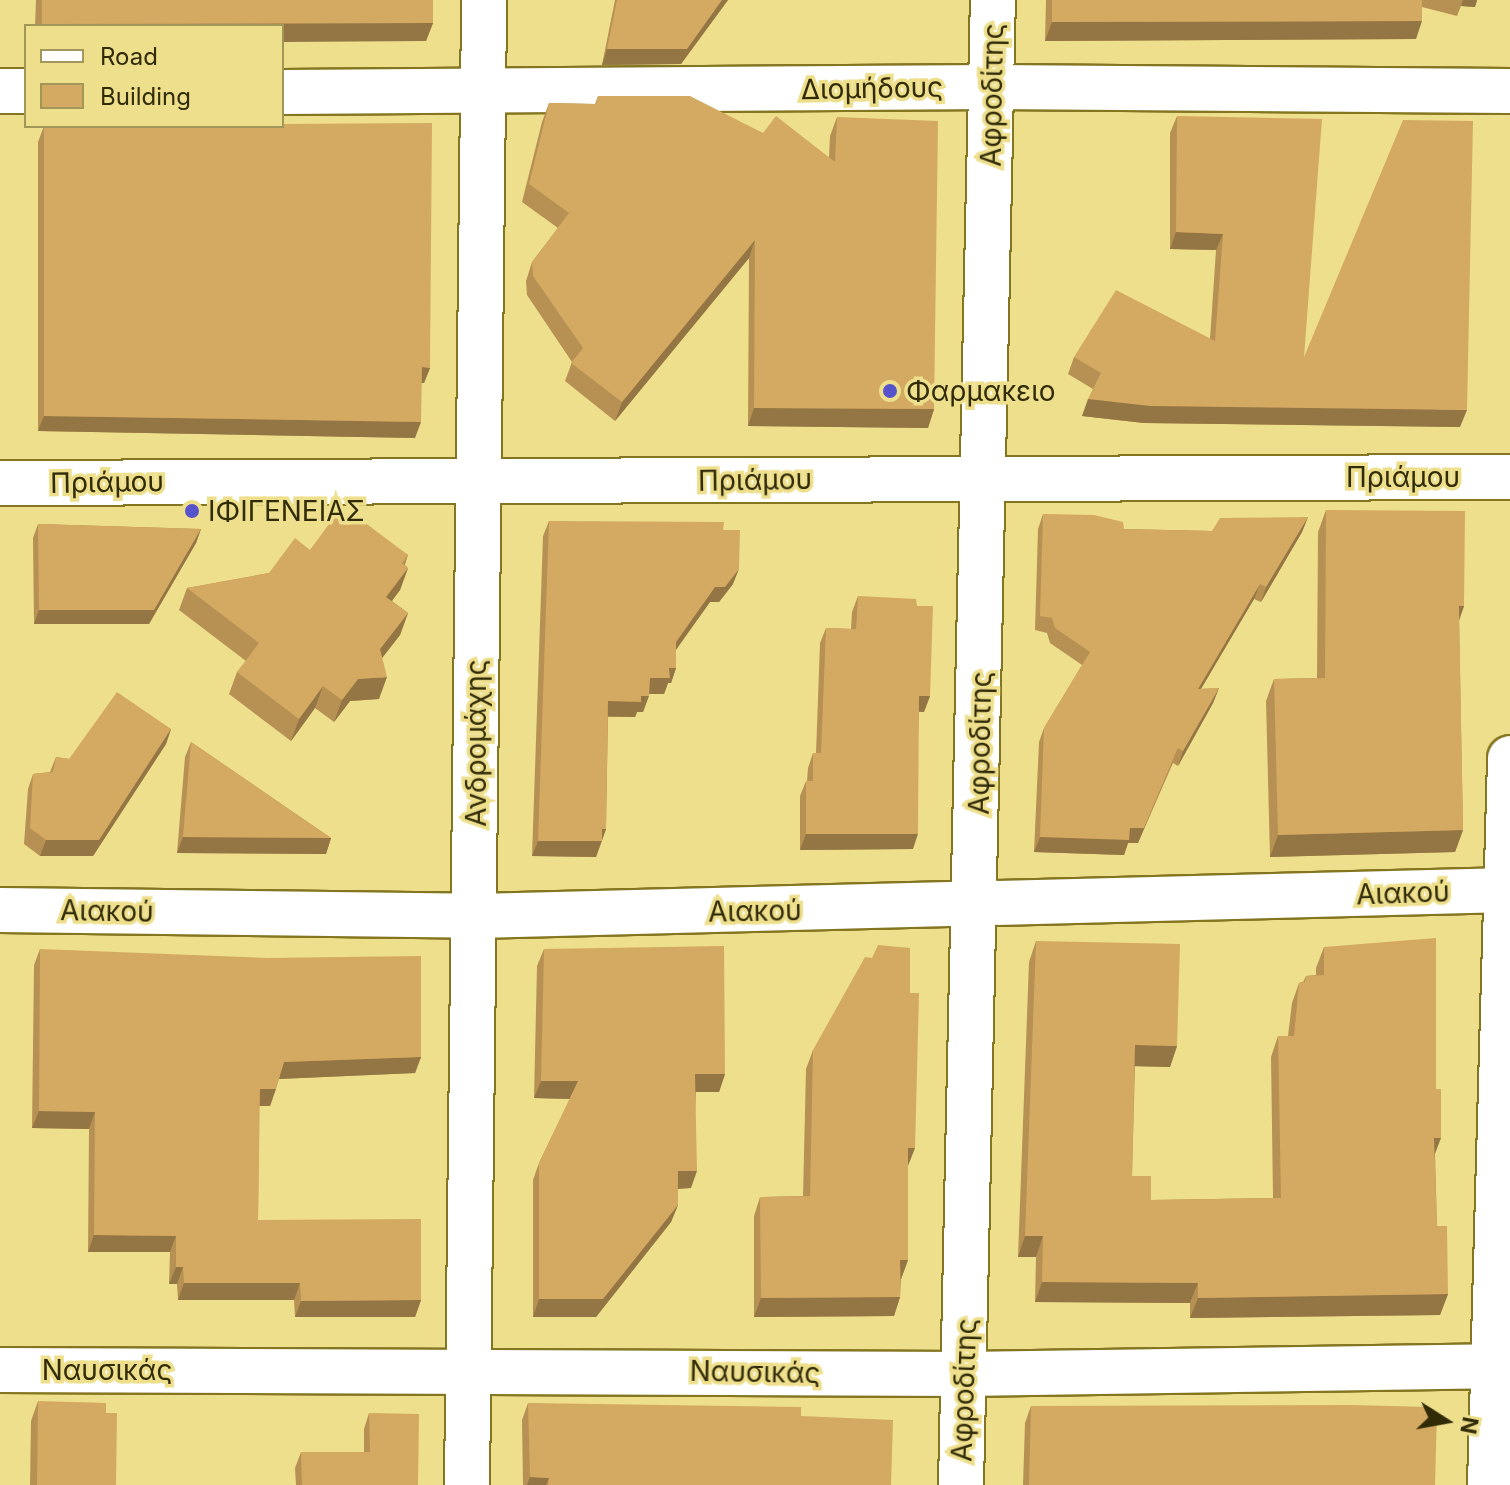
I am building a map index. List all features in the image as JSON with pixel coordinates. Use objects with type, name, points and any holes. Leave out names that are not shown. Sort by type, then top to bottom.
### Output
[{"type":"street","name":"Ανδρομάχης","points":[[467,1485],[476,916],[476,483],[484,0]]},
{"type":"street","name":"Αφροδίτης","points":[[961,1485],[977,907],[993,0]]},
{"type":"street","name":"Διομήδους","points":[[284,92],[993,87],[1510,91]]},
{"type":"street","points":[[0,91],[24,91]]},
{"type":"street","name":"Πριάμου","points":[[0,483],[1510,477]]},
{"type":"street","points":[[1490,1485],[1502,1366],[1510,758]]},
{"type":"street","name":"Αιακού","points":[[0,910],[476,916],[977,907],[1508,890]]},
{"type":"street","name":"Ναυσικάς","points":[[0,1370],[469,1369],[964,1374],[1502,1366]]},
{"type":"building","points":[[42,0],[433,0],[433,23],[42,24]]},
{"type":"building","points":[[617,0],[722,0],[687,49],[607,49]]},
{"type":"building","points":[[1052,0],[1422,0],[1422,21],[1052,22]]},
{"type":"building","points":[[598,96],[690,96],[763,133],[776,116],[835,162],[837,117],[938,121],[934,409],[754,408],[755,240],[622,402],[571,363],[583,348],[533,276],[532,262],[569,213],[529,184],[549,103],[596,104]]},
{"type":"building","points":[[1177,116],[1322,119],[1304,357],[1403,120],[1473,121],[1467,410],[1150,406],[1088,399],[1101,373],[1074,357],[1116,290],[1215,341],[1223,234],[1176,232]]},
{"type":"building","points":[[432,123],[430,368],[422,367],[421,422],[44,416],[44,128],[284,128],[284,124]]},
{"type":"building","points":[[1326,510],[1465,511],[1464,606],[1459,606],[1463,830],[1278,835],[1274,679],[1325,678]]},
{"type":"building","points":[[337,513],[347,520],[352,513],[408,555],[402,563],[408,568],[386,597],[408,613],[380,649],[387,677],[358,679],[342,700],[323,686],[299,719],[237,672],[259,643],[187,588],[269,573],[295,538],[310,550]]},
{"type":"building","points":[[1043,514],[1094,515],[1123,522],[1124,529],[1212,531],[1220,518],[1308,517],[1266,587],[1260,584],[1198,689],[1219,688],[1183,751],[1178,748],[1144,828],[1130,828],[1129,840],[1040,837],[1044,728],[1090,652],[1055,628],[1052,618],[1040,616]]},
{"type":"building","points":[[549,521],[724,522],[723,530],[740,530],[739,569],[725,587],[715,587],[676,642],[676,668],[669,668],[670,678],[650,678],[649,696],[641,696],[641,702],[608,701],[606,829],[602,829],[602,841],[538,841]]},
{"type":"building","points":[[38,524],[201,529],[154,610],[39,610]]},
{"type":"building","points":[[858,596],[916,599],[917,606],[933,606],[930,696],[919,696],[918,834],[806,834],[806,781],[813,781],[813,753],[821,753],[826,628],[856,629]]},
{"type":"building","points":[[117,692],[171,729],[99,840],[46,840],[30,828],[33,774],[53,772],[56,757],[69,759]]},
{"type":"building","points":[[191,742],[331,838],[183,837]]},
{"type":"building","points":[[1436,938],[1436,1089],[1441,1089],[1441,1138],[1434,1138],[1437,1226],[1447,1226],[1448,1294],[1198,1298],[1198,1283],[1042,1282],[1043,1236],[1025,1236],[1036,941],[1180,944],[1177,1046],[1135,1045],[1132,1176],[1151,1176],[1151,1200],[1281,1198],[1278,1036],[1294,1036],[1299,983],[1305,982],[1306,976],[1324,975],[1324,947]]},
{"type":"building","points":[[878,945],[910,948],[910,993],[919,993],[915,1148],[908,1148],[908,1260],[900,1260],[900,1297],[761,1298],[760,1197],[810,1196],[813,1050],[865,957],[872,958]]},
{"type":"building","points":[[724,946],[725,1074],[695,1074],[697,1171],[678,1171],[678,1205],[603,1299],[539,1299],[539,1163],[578,1081],[541,1081],[544,949]]},
{"type":"building","points":[[40,949],[268,958],[421,956],[421,1057],[284,1062],[276,1089],[260,1089],[258,1220],[421,1219],[421,1300],[301,1301],[300,1283],[184,1283],[183,1267],[176,1267],[176,1236],[94,1235],[95,1112],[39,1111]]},
{"type":"building","points":[[38,1401],[106,1403],[106,1413],[117,1413],[116,1485],[37,1485]]},
{"type":"building","points":[[528,1403],[801,1407],[801,1416],[893,1420],[891,1485],[548,1485],[549,1478],[530,1477]]},
{"type":"building","points":[[1031,1406],[1430,1407],[1437,1412],[1435,1485],[1029,1485]]},
{"type":"building","points":[[369,1413],[419,1414],[418,1485],[302,1485],[301,1452],[370,1452]]},
{"type":"place","name":"Φαρμακειο","points":[[890,391]]},
{"type":"place","name":"ΙΦΙΓΕΝΕΙΑΣ","points":[[192,511]]}]
